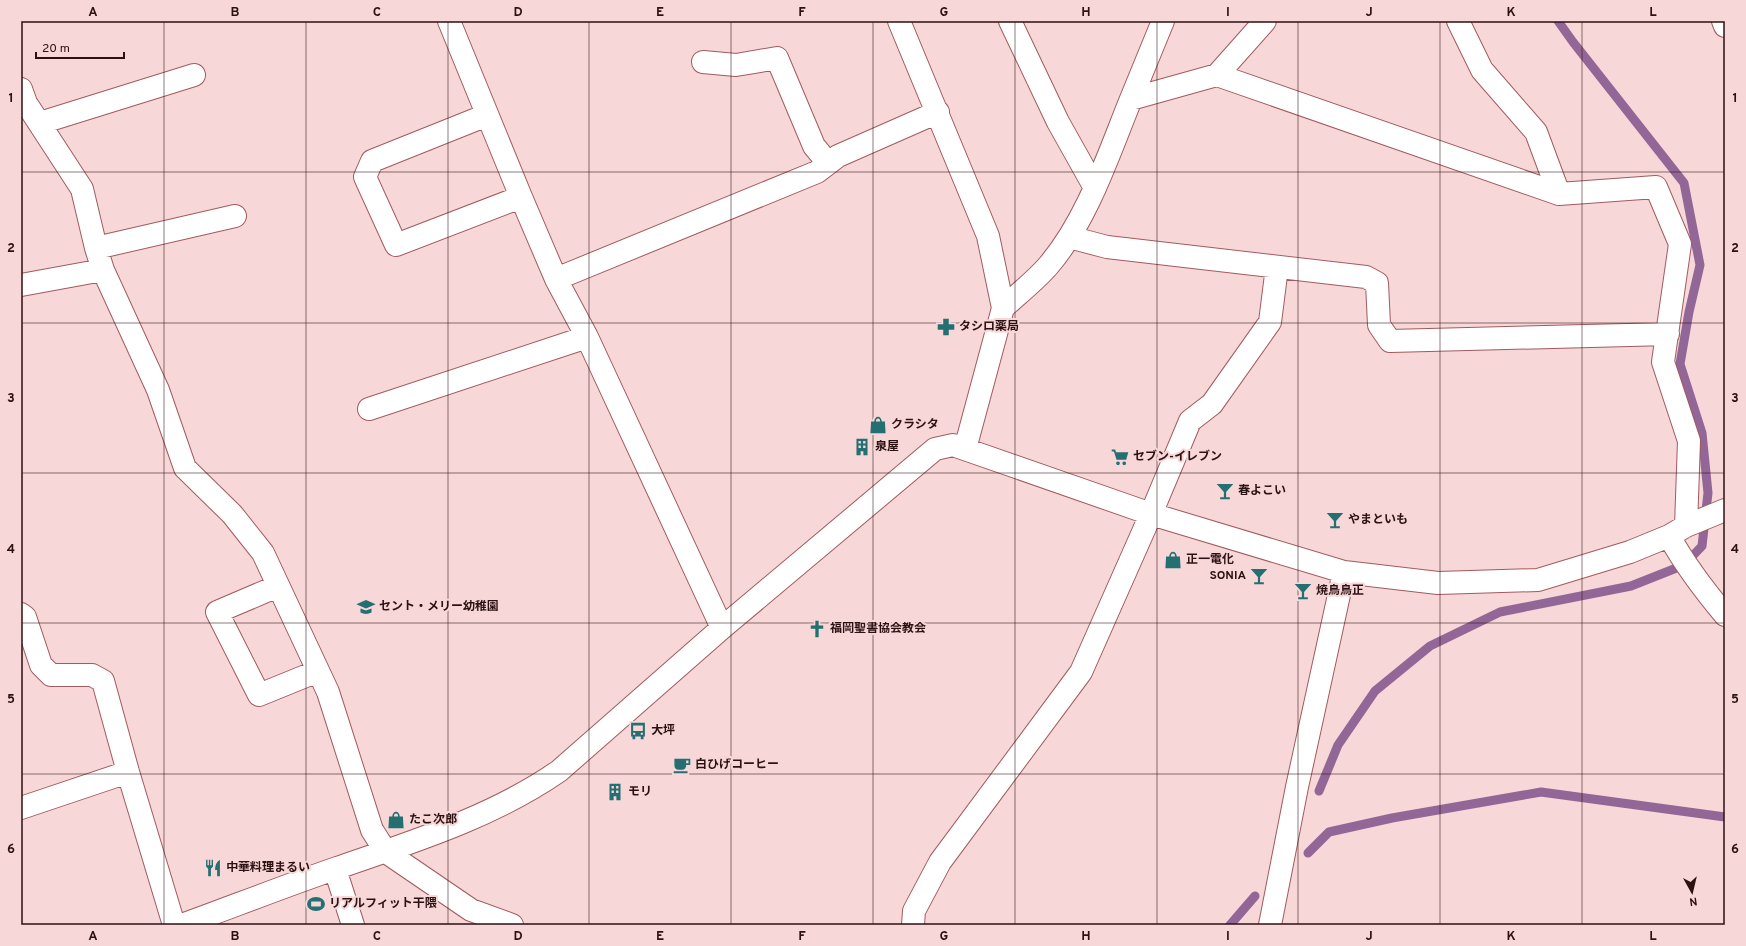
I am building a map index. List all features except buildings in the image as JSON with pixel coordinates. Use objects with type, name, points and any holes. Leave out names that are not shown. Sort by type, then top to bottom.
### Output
[{"type":"street","points":[[449,21],[520,197],[556,279],[587,337],[722,628]]},
{"type":"street","points":[[899,21],[938,112],[988,236],[1003,308],[965,449]]},
{"type":"street","points":[[1010,21],[1058,122],[1095,188]]},
{"type":"street","points":[[1003,308],[1048,267],[1069,237],[1095,188],[1163,21]]},
{"type":"street","points":[[1131,99],[1217,75],[1265,21]]},
{"type":"street","points":[[1458,21],[1482,70],[1536,132],[1559,194]]},
{"type":"street","points":[[1723,21],[1725,26]]},
{"type":"street","points":[[703,62],[736,65],[777,58],[814,146],[828,163]]},
{"type":"street","points":[[40,124],[194,75]]},
{"type":"street","points":[[1217,75],[1559,194],[1656,187],[1680,244],[1663,362],[1689,441],[1678,538],[1701,586],[1725,615]]},
{"type":"street","points":[[21,89],[26,103],[82,189],[96,248],[103,270],[158,390],[185,468],[232,514],[263,553],[328,692],[372,830],[386,852],[471,910],[512,925]]},
{"type":"street","points":[[556,279],[817,172],[838,156],[938,112]]},
{"type":"street","points":[[487,115],[372,161],[365,177],[396,245],[520,197]]},
{"type":"street","points":[[96,248],[235,216]]},
{"type":"street","points":[[1069,237],[1107,247],[1366,277],[1377,283],[1379,325],[1390,341],[1668,334]]},
{"type":"street","points":[[913,925],[914,911],[940,862],[1081,672],[1151,514],[1190,421],[1212,404],[1270,322],[1277,267]]},
{"type":"street","points":[[21,285],[103,270]]},
{"type":"street","points":[[369,409],[587,337]]},
{"type":"street","points":[[182,925],[386,852],[472,818],[536,787],[559,771],[722,628],[934,449],[953,444],[1151,514],[1344,572],[1438,583],[1538,580],[1678,538],[1722,512]]},
{"type":"street","points":[[1270,925],[1297,787],[1344,572]]},
{"type":"street","points":[[278,586],[217,612],[259,695],[318,671]]},
{"type":"street","points":[[21,614],[26,617],[41,666],[51,675],[92,675],[103,681],[128,772],[174,925]]},
{"type":"street","points":[[21,808],[128,772]]},
{"type":"street","points":[[335,869],[353,925]]},
{"type":"waterway","points":[[1319,791],[1338,745],[1375,691],[1430,646],[1500,612],[1631,586],[1684,565],[1702,546],[1708,493],[1702,433],[1680,364],[1689,312],[1700,265],[1684,183],[1558,21]]},
{"type":"waterway","points":[[1308,853],[1329,832],[1392,818],[1541,792],[1725,817]]},
{"type":"waterway","points":[[1230,925],[1255,896]]},
{"type":"place","name":"タシロ薬局","points":[[946,327]]},
{"type":"place","name":"クラシタ","points":[[878,425]]},
{"type":"place","name":"泉屋","points":[[862,447]]},
{"type":"place","name":"セブン-イレブン","points":[[1120,457]]},
{"type":"place","name":"春よこい","points":[[1225,491]]},
{"type":"place","name":"やまといも","points":[[1335,520]]},
{"type":"place","name":"正一電化","points":[[1173,560]]},
{"type":"place","name":"SONIA","points":[[1259,576]]},
{"type":"place","name":"焼鳥鳥正","points":[[1303,591]]},
{"type":"place","name":"セント・メリー幼稚園","points":[[366,607]]},
{"type":"place","name":"福岡聖書協会教会","points":[[817,629]]},
{"type":"place","name":"大坪","points":[[638,731]]},
{"type":"place","name":"白ひげコーヒー","points":[[682,765]]},
{"type":"place","name":"モリ","points":[[615,792]]},
{"type":"place","name":"たこ次郎","points":[[396,820]]},
{"type":"place","name":"中華料理まるい","points":[[213,868]]},
{"type":"place","name":"リアルフィット干隈","points":[[316,904]]}]
